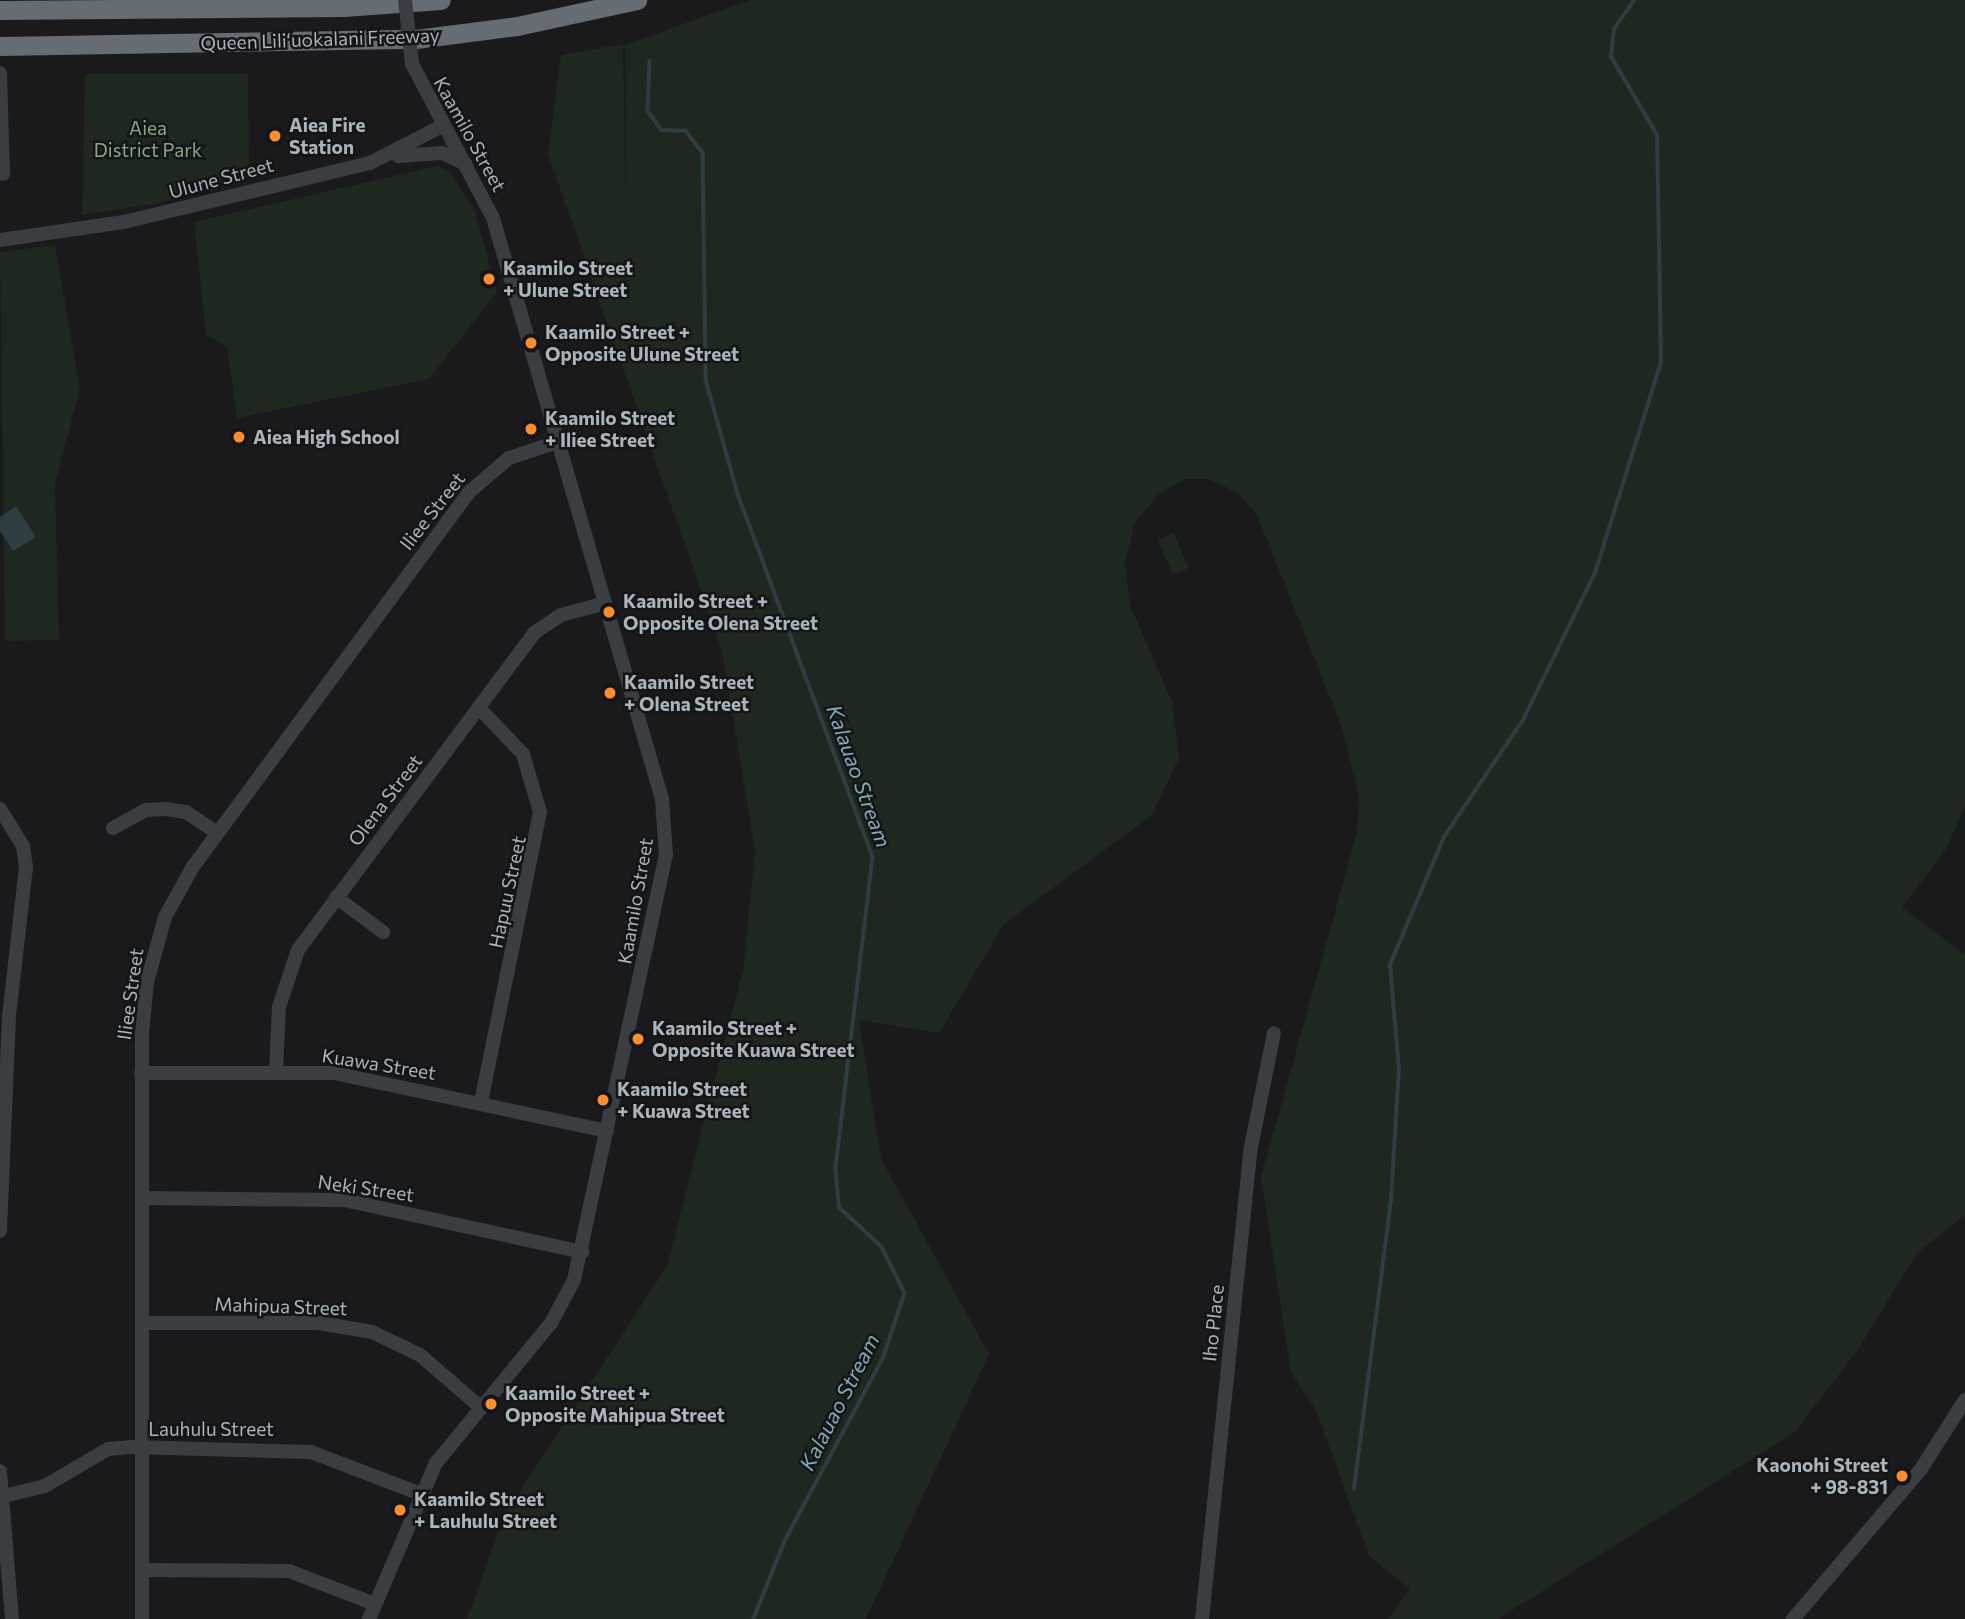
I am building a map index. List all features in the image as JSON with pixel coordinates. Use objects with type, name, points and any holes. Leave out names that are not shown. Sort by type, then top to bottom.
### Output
[{"type":"highway","name":"Queen Liliʻuokalani Freeway","points":[[0,10],[441,0]]},
{"type":"highway","name":"Queen Liliʻuokalani Freeway","points":[[0,46],[416,39],[517,26],[637,0]]},
{"type":"street","name":"Kaamilo Street","points":[[369,1619],[421,1494],[479,1406],[551,1323],[582,1252],[658,899],[666,826],[493,218],[470,166],[442,126],[412,64],[405,0]]},
{"type":"street","points":[[1,73],[3,174]]},
{"type":"street","name":"Ulune Street","points":[[0,240],[124,222],[393,157],[442,126]]},
{"type":"street","points":[[393,157],[442,153],[470,166]]},
{"type":"street","name":"Iliee Street","points":[[142,1619],[141,1073],[156,944],[177,890],[468,493],[509,458],[557,442]]},
{"type":"street","name":"Olena Street","points":[[276,1072],[286,974],[336,897],[534,633],[561,615],[602,604]]},
{"type":"street","name":"Hapuu Street","points":[[479,708],[523,754],[540,812],[481,1101]]},
{"type":"street","points":[[0,809],[23,846],[26,867],[9,1016],[0,1231]]},
{"type":"street","points":[[113,828],[145,810],[166,809],[186,812],[217,833]]},
{"type":"street","points":[[336,897],[383,932]]},
{"type":"street","name":"Iho Place","points":[[1202,1619],[1250,1152],[1274,1033]]},
{"type":"street","name":"Kuawa Street","points":[[141,1073],[276,1072],[359,1076],[607,1131]]},
{"type":"street","name":"Neki Street","points":[[142,1198],[344,1200],[582,1252]]},
{"type":"street","name":"Mahipua Street","points":[[142,1323],[360,1329],[420,1355],[479,1406]]},
{"type":"street","points":[[1793,1619],[1922,1469],[1965,1400]]},
{"type":"street","name":"Lauhulu Street","points":[[5,1496],[45,1486],[107,1449],[142,1447],[312,1452],[421,1494]]},
{"type":"street","points":[[0,1471],[5,1496],[12,1619]]},
{"type":"street","points":[[142,1570],[289,1571],[375,1604]]},
{"type":"green space","points":[[750,0],[1965,0],[1965,804],[1947,848],[1902,907],[1965,955],[1965,1215],[1917,1253],[1857,1351],[1795,1432],[1498,1619],[1388,1619],[1410,1589],[1369,1556],[1316,1410],[1291,1373],[1261,1177],[1357,833],[1359,797],[1342,728],[1257,515],[1238,493],[1209,479],[1185,479],[1159,494],[1135,522],[1125,562],[1130,605],[1172,702],[1179,758],[1152,815],[1004,924],[939,1033],[859,1020],[881,1159],[989,1354],[866,1619],[467,1619],[505,1514],[667,1266],[743,970],[755,850],[722,651],[548,154],[561,55],[623,44],[626,218],[625,45]]},
{"type":"green space","name":"Aiea District Park","points":[[85,74],[248,74],[249,176],[159,203],[82,215]]},
{"type":"green space","points":[[437,166],[450,172],[475,212],[497,292],[429,379],[237,418],[227,347],[206,335],[194,222]]},
{"type":"green space","points":[[55,245],[80,389],[55,484],[59,640],[5,641],[0,252]]},
{"type":"green space","points":[[1174,533],[1188,568],[1172,575],[1158,539]]},
{"type":"shaded area","points":[[16,506],[36,537],[13,551],[0,531],[0,517]]},
{"type":"waterway","points":[[1354,1489],[1391,1199],[1399,1070],[1390,965],[1444,837],[1523,720],[1595,573],[1661,362],[1657,135],[1611,57],[1614,29],[1634,0]]},
{"type":"waterway","name":"Kalauao Stream","points":[[650,61],[648,111],[662,130],[686,131],[703,153],[706,380],[738,494],[873,857],[836,1169],[839,1207],[882,1247],[905,1293],[883,1359],[786,1539],[754,1619]]},
{"type":"place","name":"Aiea Fire Station","points":[[275,136]]},
{"type":"place","name":"Kaamilo Street + Ulune Street","points":[[489,279]]},
{"type":"place","name":"Kaamilo Street + Opposite Ulune Street","points":[[531,343]]},
{"type":"place","name":"Kaamilo Street + Iliee Street","points":[[531,429]]},
{"type":"place","name":"Aiea High School","points":[[239,437]]},
{"type":"place","name":"Kaamilo Street + Opposite Olena Street","points":[[609,612]]},
{"type":"place","name":"Kaamilo Street + Olena Street","points":[[610,693]]},
{"type":"place","name":"Kaamilo Street + Opposite Kuawa Street","points":[[638,1039]]},
{"type":"place","name":"Kaamilo Street + Kuawa Street","points":[[603,1100]]},
{"type":"place","name":"Kaamilo Street + Opposite Mahipua Street","points":[[491,1404]]},
{"type":"place","name":"Kaonohi Street + 98-831","points":[[1902,1476]]},
{"type":"place","name":"Kaamilo Street + Lauhulu Street","points":[[400,1510]]}]
